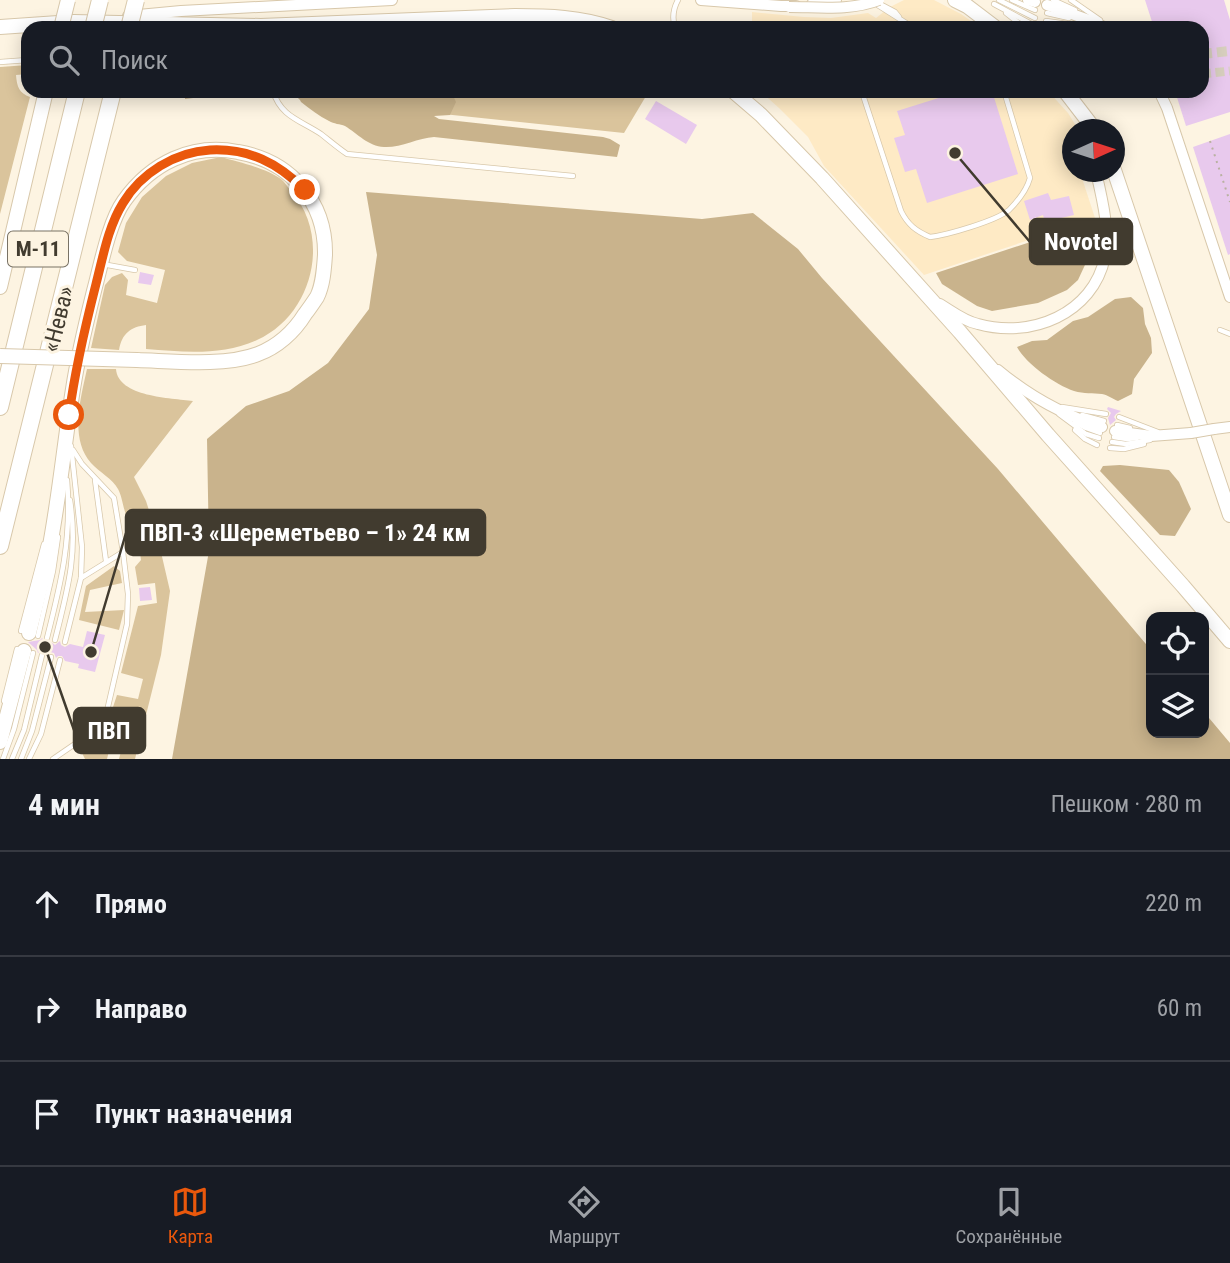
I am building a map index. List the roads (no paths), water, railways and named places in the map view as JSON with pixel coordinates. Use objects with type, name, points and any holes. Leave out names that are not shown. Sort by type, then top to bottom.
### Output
[{"type":"highway","points":[[95,21],[100,0]]},
{"type":"highway","points":[[131,21],[136,0]]},
{"type":"highway","name":"«Нева»","points":[[0,407],[75,98]]},
{"type":"highway","name":"«Нева»","points":[[0,546],[111,98]]},
{"type":"main road","points":[[67,21],[68,0]]},
{"type":"main road","points":[[955,0],[987,21]]},
{"type":"main road","points":[[422,21],[536,16],[580,21]]},
{"type":"main road","points":[[0,27],[21,26]]},
{"type":"main road","name":"М-11","points":[[0,287],[44,98]]},
{"type":"main road","points":[[741,98],[822,178],[1230,641]]},
{"type":"main road","points":[[1071,98],[1087,119]]},
{"type":"main road","name":"М-11","points":[[0,356],[137,360],[199,362],[233,360],[258,354],[294,331],[318,295],[324,268],[325,244],[318,214],[305,190],[290,175],[249,154],[226,149],[182,155],[166,163],[141,180],[122,204],[109,236],[80,346],[69,415],[66,457],[48,555],[29,633]]},
{"type":"main road","points":[[1119,182],[1230,515]]},
{"type":"main road","name":"М-11","points":[[0,245],[20,200]]},
{"type":"main road","points":[[0,742],[25,651]]},
{"type":"street","points":[[100,21],[181,11],[392,0]]},
{"type":"street","points":[[701,0],[789,7],[842,7],[879,0]]},
{"type":"street","points":[[789,7],[836,0]]},
{"type":"street","points":[[1041,5],[1085,21]]},
{"type":"street","points":[[1162,98],[1230,298]]},
{"type":"street","points":[[1080,109],[1083,119]]},
{"type":"street","points":[[929,297],[963,319],[994,328],[1012,329],[1039,325],[1072,309],[1090,291],[1105,256],[1106,231],[1098,182]]},
{"type":"street","points":[[972,347],[1013,382],[1050,407],[1100,433]]},
{"type":"street","points":[[1114,437],[1157,436],[1230,427]]},
{"type":"lane","points":[[674,21],[674,6],[678,0]]},
{"type":"lane","points":[[870,0],[904,21]]},
{"type":"lane","points":[[1012,0],[1041,5]]},
{"type":"lane","points":[[1071,0],[1100,21]]},
{"type":"lane","points":[[994,1],[1035,18]]},
{"type":"lane","points":[[994,1],[1027,21]]},
{"type":"lane","points":[[994,1],[1017,21]]},
{"type":"lane","points":[[482,21],[489,17]]},
{"type":"lane","points":[[0,62],[21,60]]},
{"type":"lane","points":[[275,98],[286,114],[320,134],[347,155],[573,176]]},
{"type":"lane","points":[[865,98],[906,222],[930,237],[998,217],[1009,210],[1028,185],[1030,178],[1006,98]]},
{"type":"lane","points":[[101,264],[135,270]]},
{"type":"lane","points":[[1220,330],[1230,334]]},
{"type":"lane","points":[[1050,407],[1106,414]]},
{"type":"lane","points":[[1064,416],[1085,439],[1100,433]]},
{"type":"lane","points":[[1119,417],[1157,436]]},
{"type":"lane","points":[[1114,437],[1124,449],[1138,446],[1157,436]]},
{"type":"lane","points":[[53,759],[104,724],[129,606],[124,552],[114,498],[82,464],[66,457]]},
{"type":"lane","points":[[65,642],[81,578],[82,547],[66,457]]},
{"type":"lane","points":[[29,633],[54,571],[66,457]]},
{"type":"lane","points":[[47,638],[62,578],[67,538],[66,457]]},
{"type":"lane","points":[[55,640],[70,580],[74,545],[66,457]]},
{"type":"lane","points":[[95,479],[106,562]]},
{"type":"lane","points":[[81,578],[124,552]]},
{"type":"lane","points":[[3,702],[25,651]]},
{"type":"lane","points":[[3,759],[14,729],[25,651]]},
{"type":"lane","points":[[12,759],[24,730],[42,655]]},
{"type":"lane","points":[[21,759],[32,731],[51,657]]},
{"type":"lane","points":[[29,759],[41,734],[60,660]]},
{"type":"tunnel","points":[[1209,53],[1230,51]]},
{"type":"tunnel","points":[[1209,73],[1230,71]]},
{"type":"place","name":"Novotel","points":[[955,153]]},
{"type":"place","name":"ПВП","points":[[45,647]]},
{"type":"place","name":"ПВП-3 «Шереметьево – 1» 24 км","points":[[91,652]]}]
